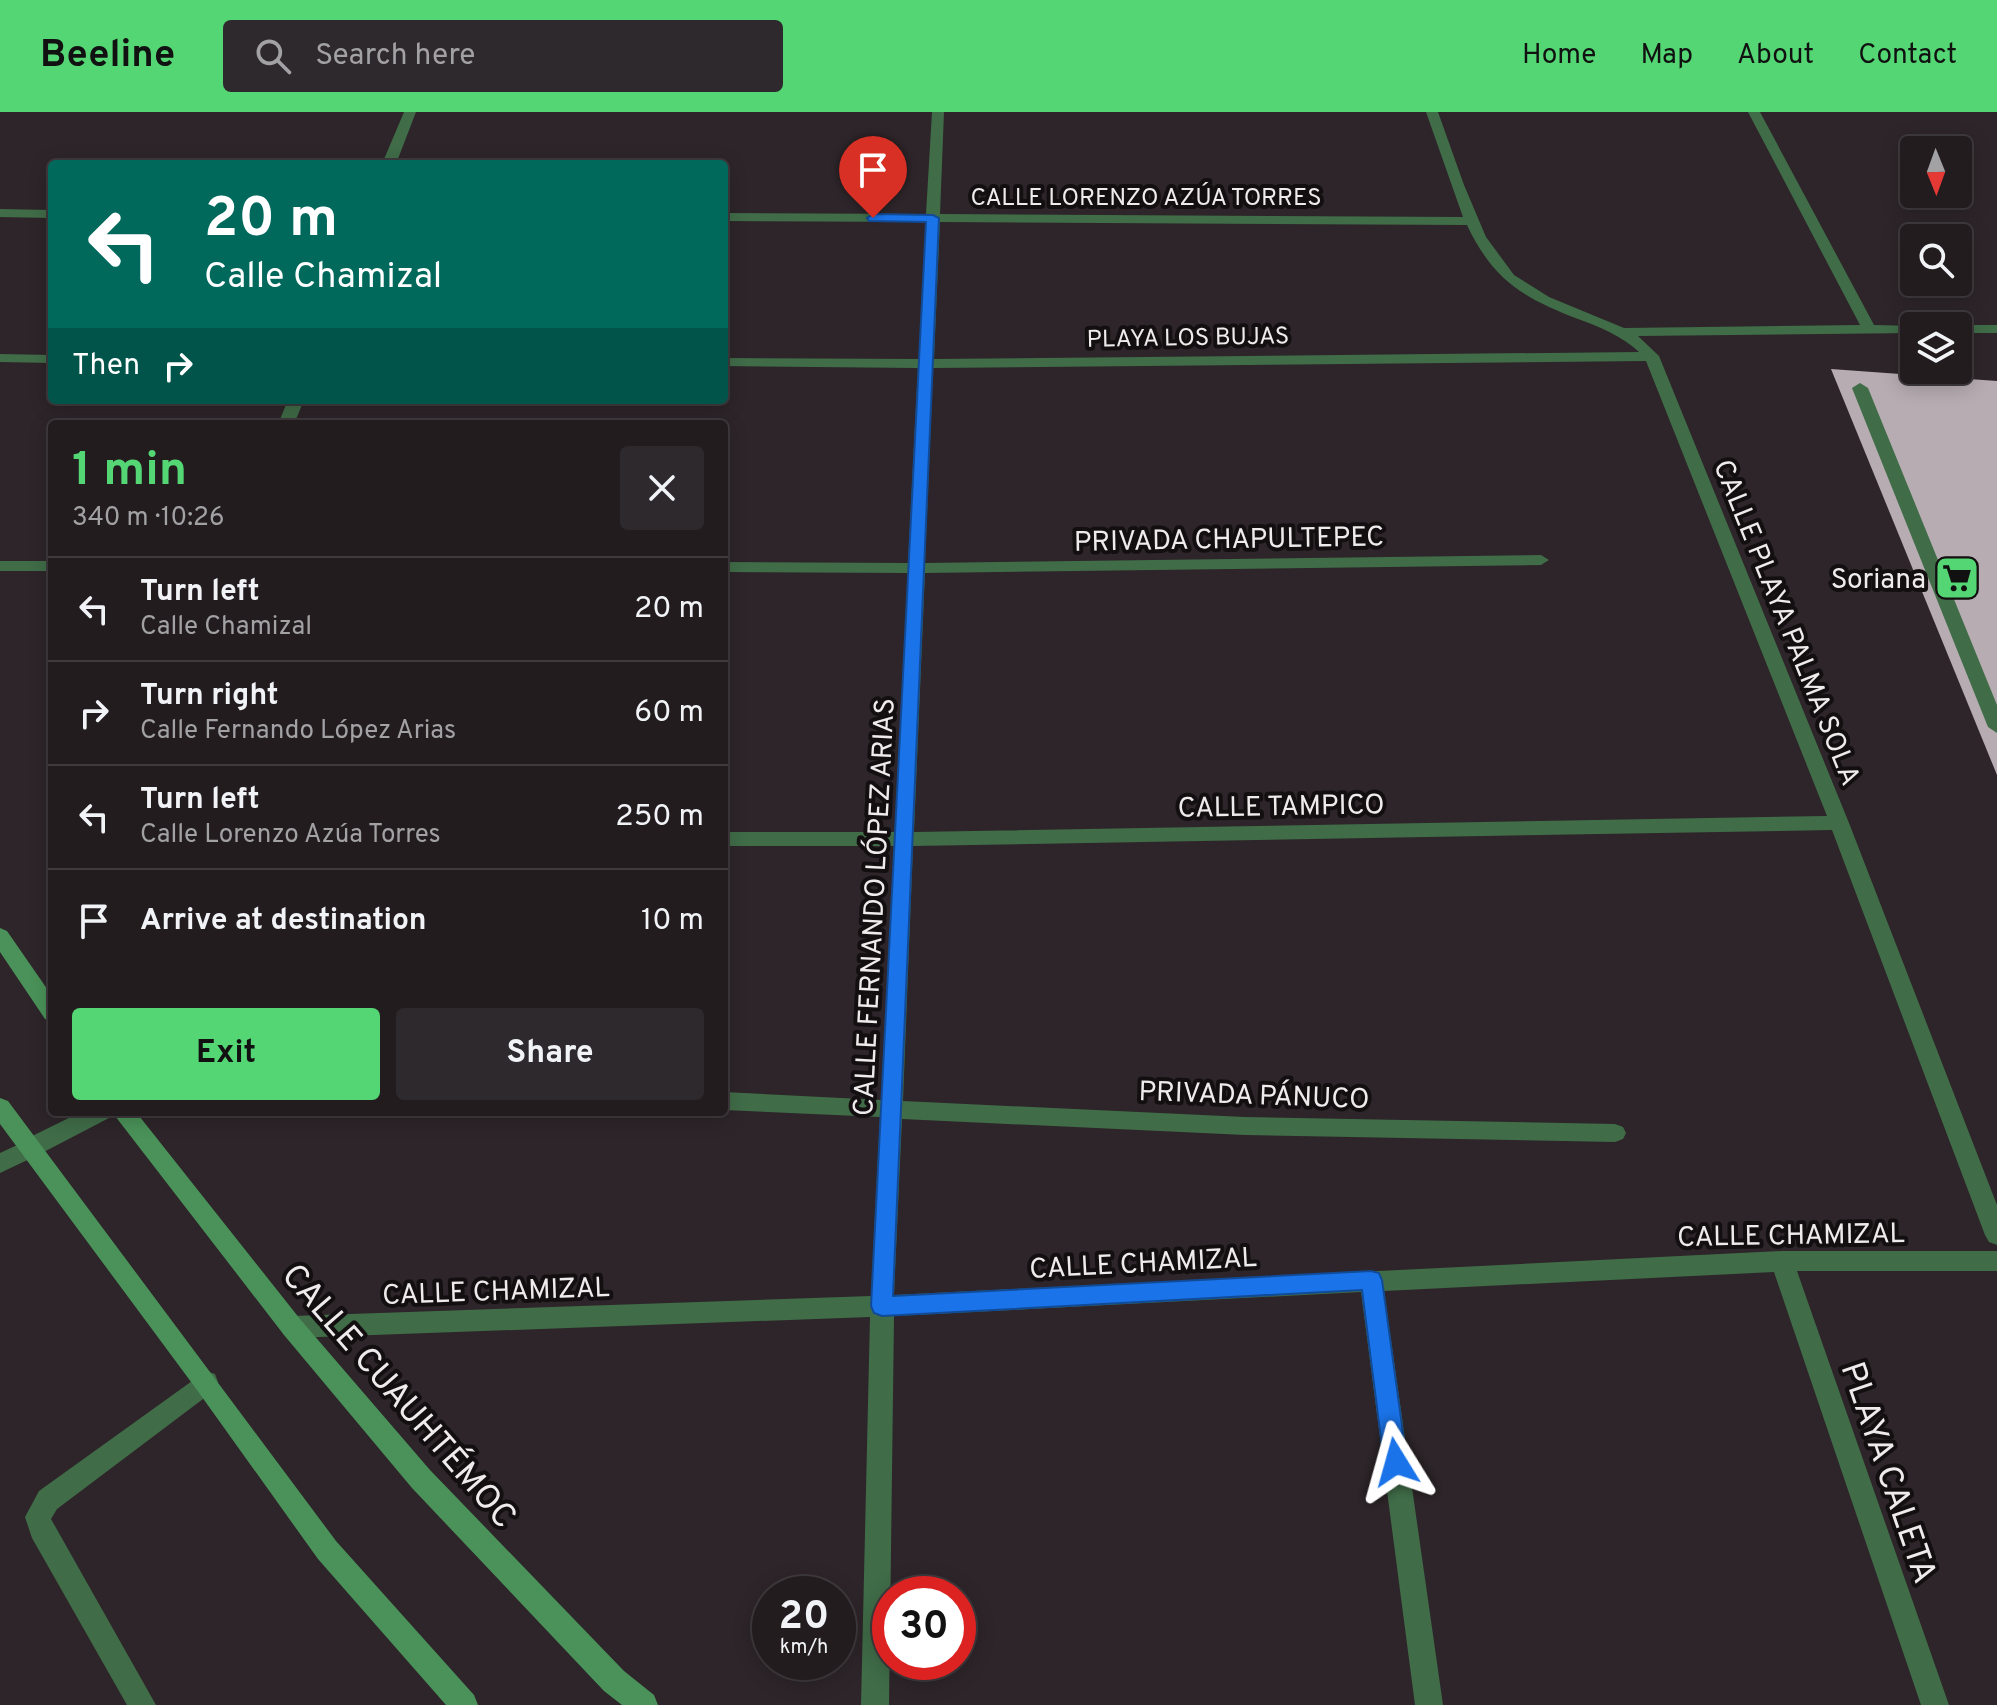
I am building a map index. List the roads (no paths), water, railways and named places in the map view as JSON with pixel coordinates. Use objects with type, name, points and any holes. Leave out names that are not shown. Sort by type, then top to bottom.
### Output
[{"type":"main road","points":[[0,936],[48,1005]]},
{"type":"main road","points":[[0,1107],[206,1382],[327,1550],[464,1705]]},
{"type":"main road","name":"CALLE CUAUHTÉMOC","points":[[126,1116],[292,1327],[421,1479],[614,1681],[644,1705]]},
{"type":"street","points":[[391,160],[410,112]]},
{"type":"street","name":"CALLE FERNANDO LÓPEZ ARIAS","points":[[875,1705],[882,1306],[938,112]]},
{"type":"street","name":"CALLE PLAYA PALMA SOLA","points":[[1432,112],[1472,221],[1504,274],[1526,292],[1625,332],[1652,356],[1839,823],[1997,1235]]},
{"type":"street","points":[[1754,112],[1869,329]]},
{"type":"street","points":[[0,213],[48,214]]},
{"type":"street","name":"CALLE LORENZO AZÚA TORRES","points":[[728,217],[1472,221]]},
{"type":"street","points":[[1625,332],[1900,329]]},
{"type":"street","points":[[1972,329],[1997,329]]},
{"type":"street","name":"PLAYA LOS BUJAS","points":[[728,362],[926,364],[1652,356]]},
{"type":"street","points":[[0,358],[48,359]]},
{"type":"street","points":[[1860,388],[1997,727]]},
{"type":"street","name":"PRIVADA CHAPULTEPEC","points":[[728,567],[917,568],[1541,560]]},
{"type":"street","points":[[0,566],[48,566]]},
{"type":"street","name":"CALLE TAMPICO","points":[[728,839],[906,839],[1839,823]]},
{"type":"street","name":"PRIVADA PÁNUCO","points":[[728,1101],[1245,1126],[1615,1133]]},
{"type":"street","points":[[0,1164],[93,1116]]},
{"type":"street","name":"CALLE CHAMIZAL","points":[[292,1327],[882,1306],[1782,1261],[1997,1261]]},
{"type":"street","name":"PLAYA CALETA","points":[[1782,1261],[1935,1705]]},
{"type":"street","points":[[1371,1280],[1429,1705]]},
{"type":"street","points":[[142,1705],[41,1529],[38,1517],[48,1500],[206,1382]]},
{"type":"place","name":"Soriana","points":[[1957,578]]}]
